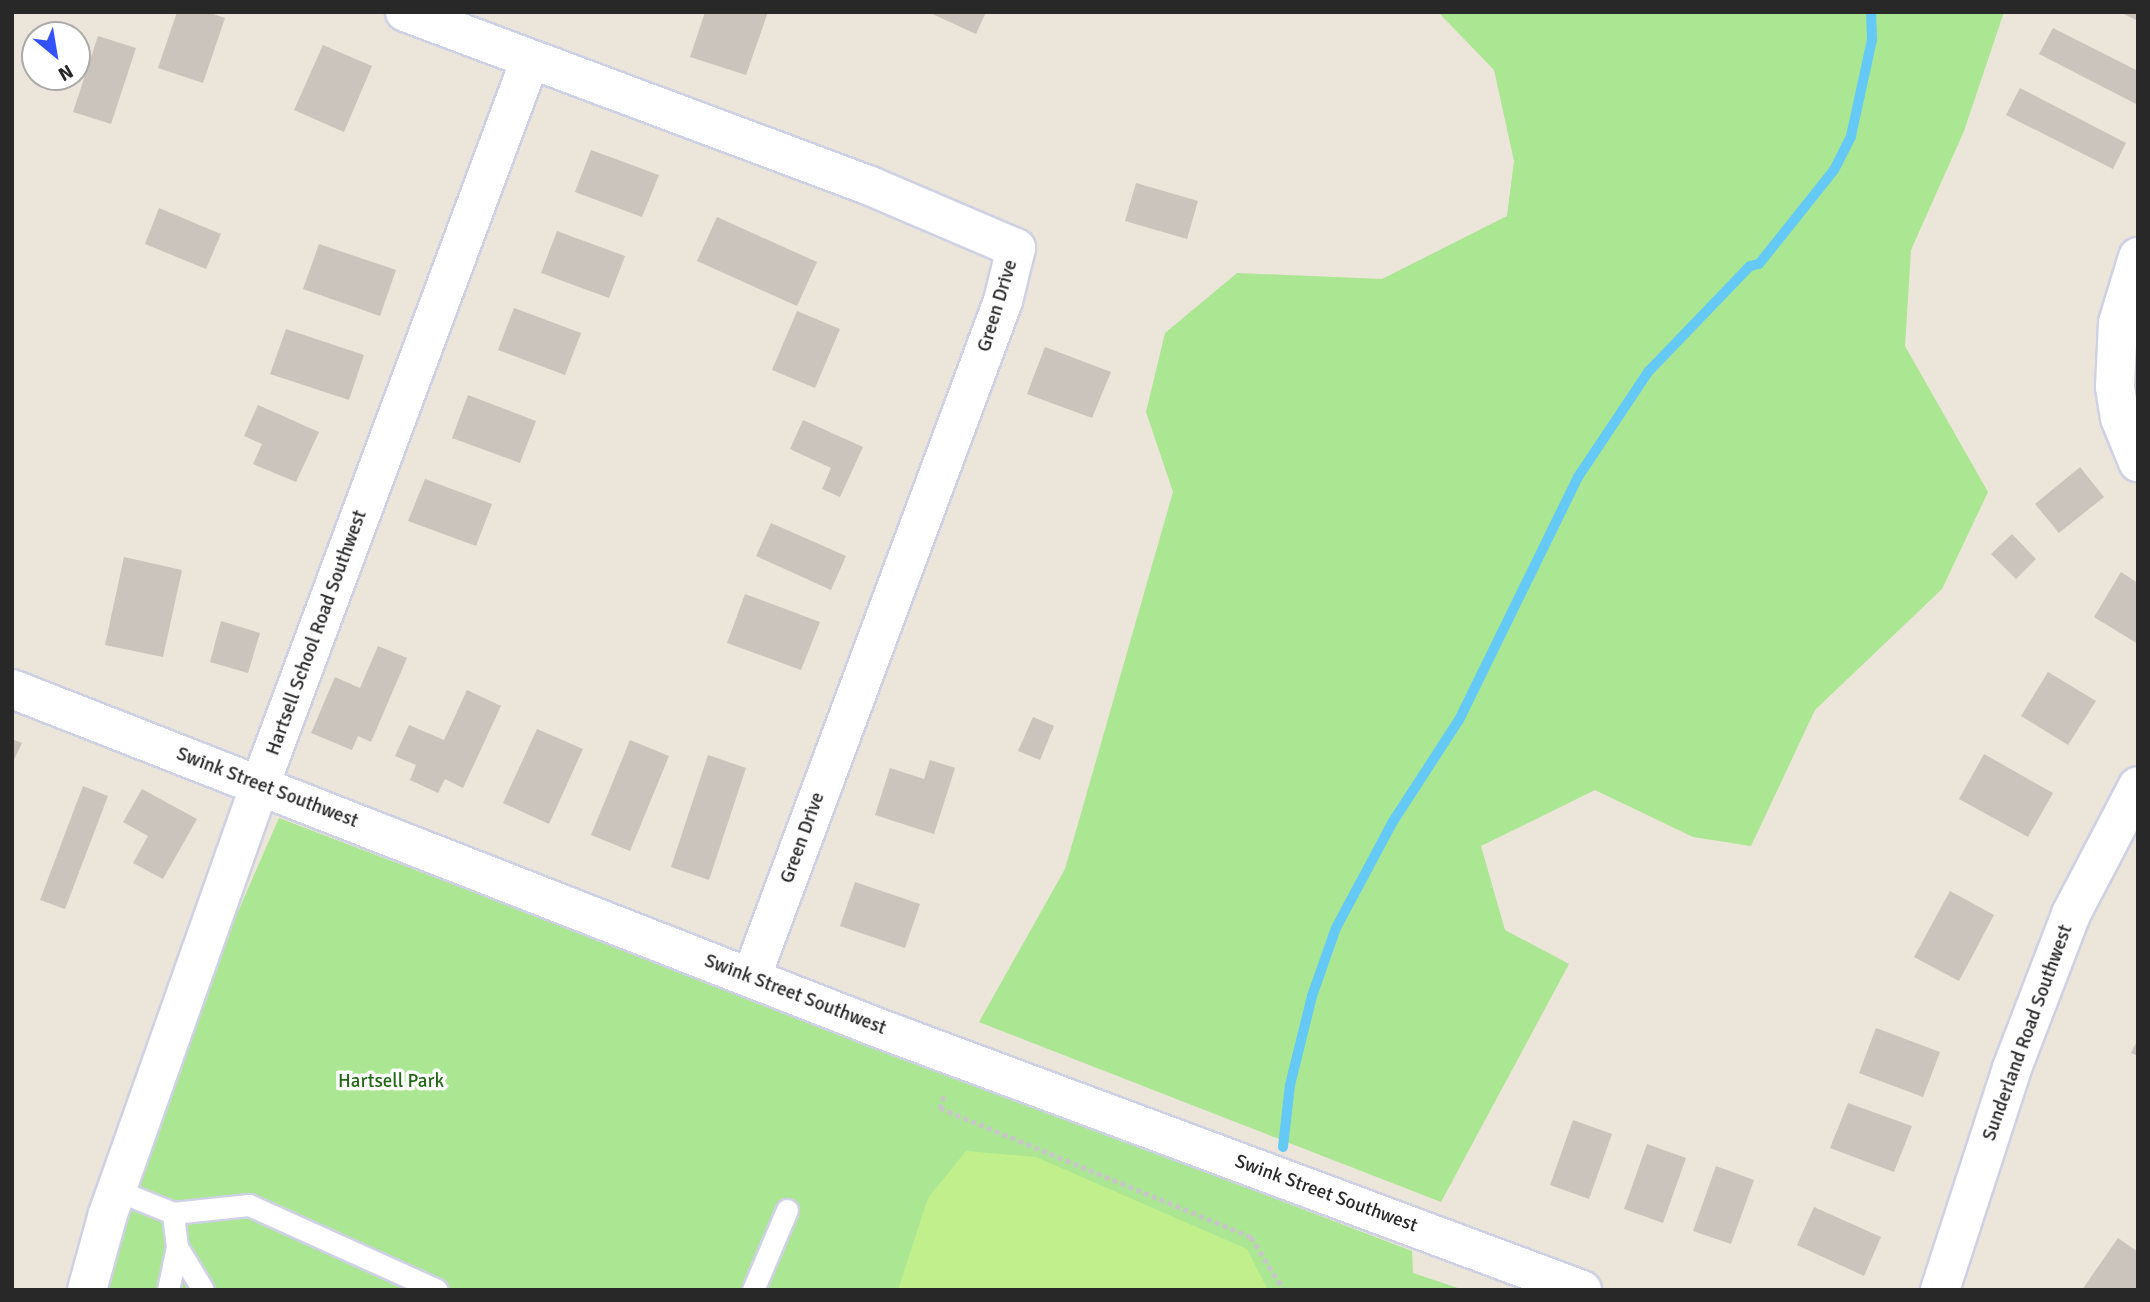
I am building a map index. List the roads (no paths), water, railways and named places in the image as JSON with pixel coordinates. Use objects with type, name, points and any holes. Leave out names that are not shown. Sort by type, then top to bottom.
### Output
[{"type":"street","name":"Green Drive","points":[[405,12],[868,185],[1016,248],[1003,301],[751,978]]},
{"type":"street","name":"Hartsell School Road Southwest","points":[[88,1290],[116,1190],[260,785],[530,60]]},
{"type":"street","points":[[2138,257],[2118,323],[2115,387],[2120,418],[2138,461]]},
{"type":"street","name":"Swink Street Southwest","points":[[12,689],[751,978],[1582,1290]]},
{"type":"street","name":"Sunderland Road Southwest","points":[[1940,1290],[2012,1068],[2071,914],[2138,786]]},
{"type":"lane","points":[[116,1190],[173,1213],[249,1206],[437,1290]]},
{"type":"lane","points":[[753,1290],[787,1210]]},
{"type":"lane","points":[[168,1290],[177,1247],[173,1213]]},
{"type":"lane","points":[[177,1247],[203,1290]]},
{"type":"waterway","points":[[1283,1147],[1290,1085],[1312,996],[1336,928],[1392,823],[1459,720],[1578,477],[1648,372],[1750,266],[1759,264],[1834,170],[1851,136],[1872,40],[1871,12]]},
{"type":"park label","name":"Hartsell Park","points":[[391,1082]]}]
